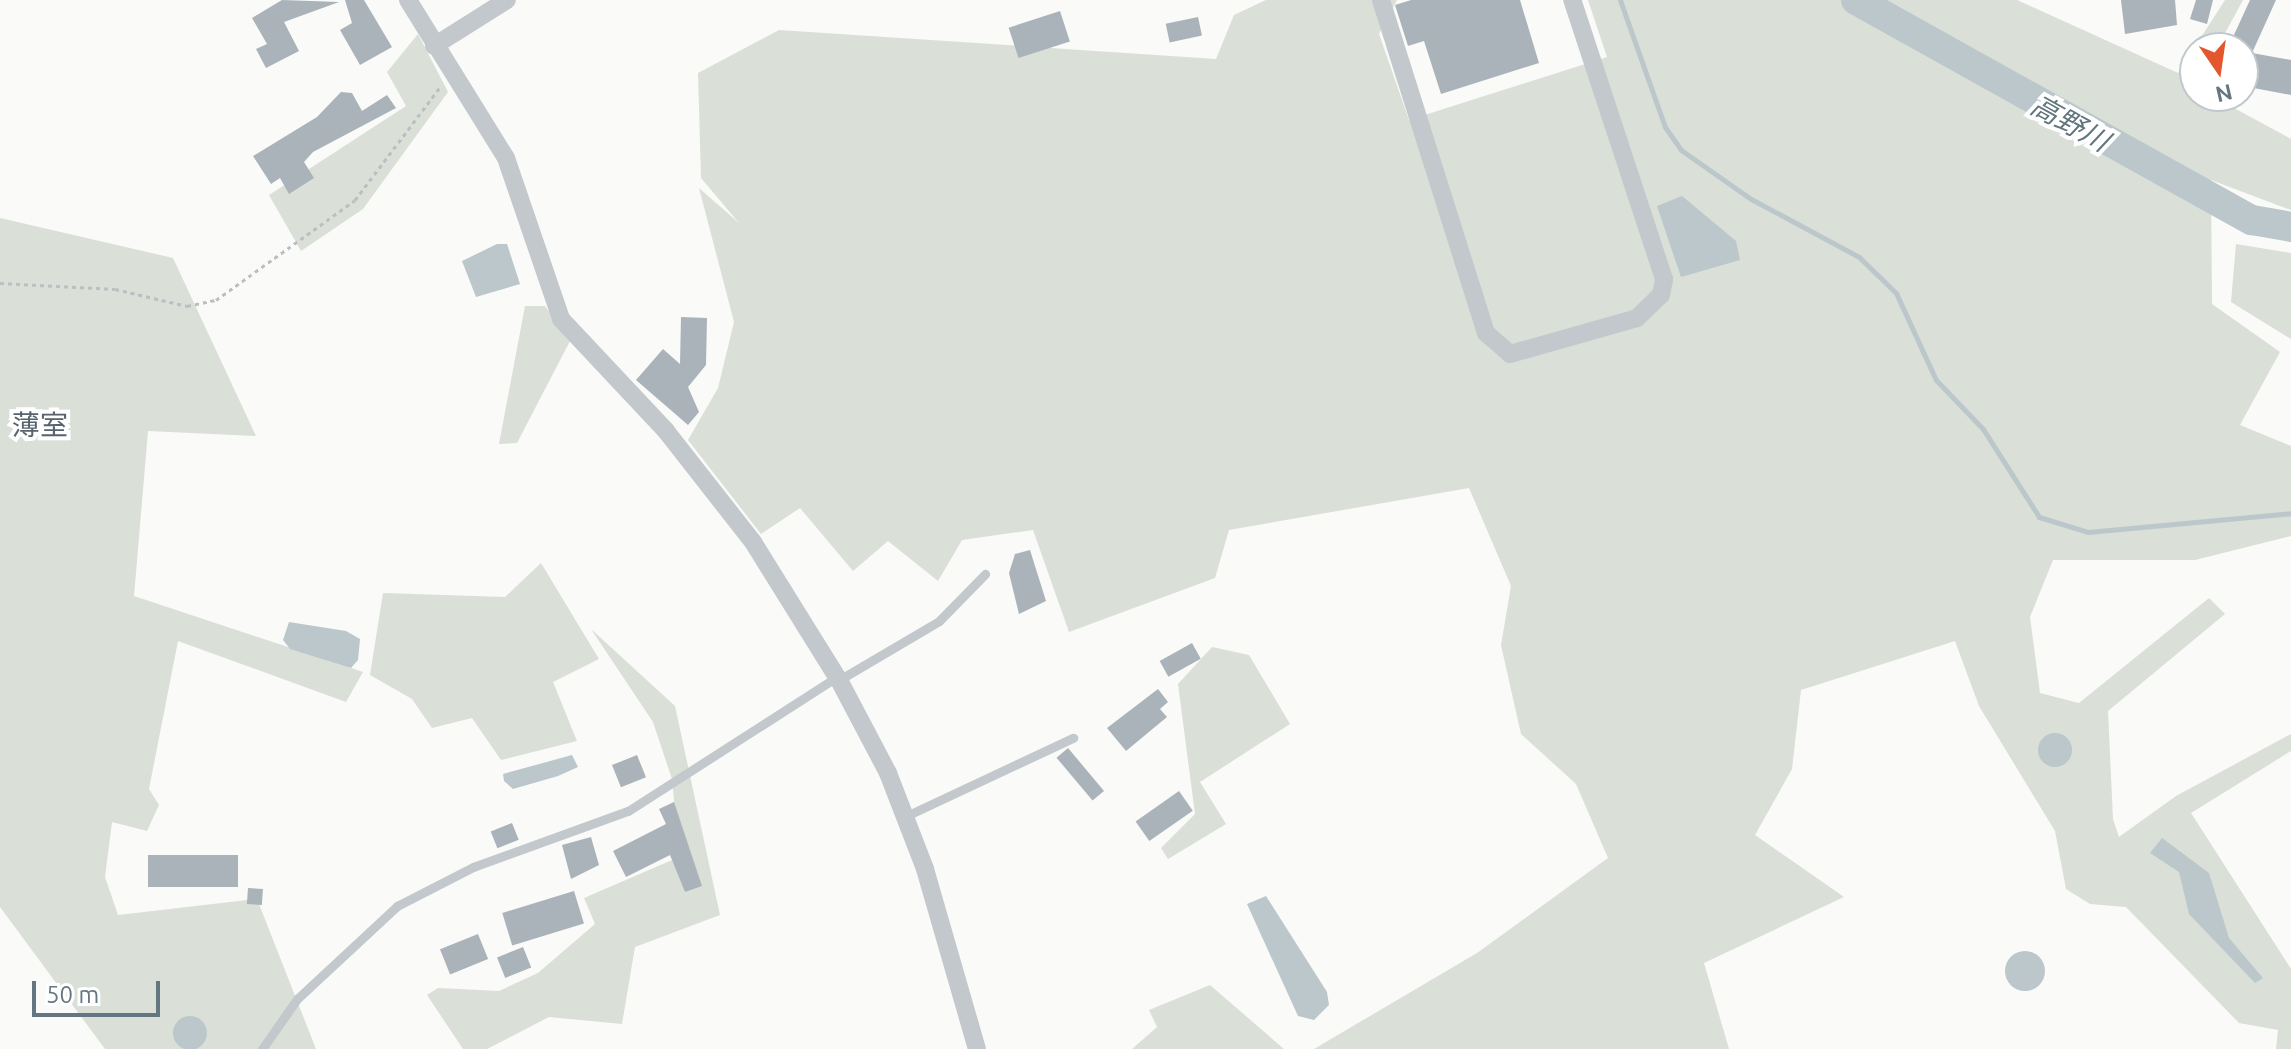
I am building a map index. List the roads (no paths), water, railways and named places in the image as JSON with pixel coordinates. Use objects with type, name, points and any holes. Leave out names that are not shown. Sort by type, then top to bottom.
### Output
[{"type":"street","points":[[408,0],[450,74],[506,158],[561,319],[666,431],[753,542],[838,679],[904,817],[977,1049]]},
{"type":"street","points":[[434,46],[507,0]]},
{"type":"street","points":[[1381,0],[1486,333],[1510,354],[1637,318],[1661,295],[1664,279],[1572,0]]},
{"type":"lane","points":[[262,1049],[297,999],[397,906],[473,867],[628,811],[838,679],[939,621],[985,574]]},
{"type":"lane","points":[[904,817],[1073,738]]},
{"type":"waterway","points":[[1620,0],[1665,127],[1681,150],[1751,199],[1859,257],[1896,293],[1936,380],[1983,429],[2039,517],[2088,532],[2291,513]]},
{"type":"waterway","name":"高野川","points":[[1856,0],[2252,220],[2291,227]]},
{"type":"district","name":"薄室","points":[[40,425]]}]
